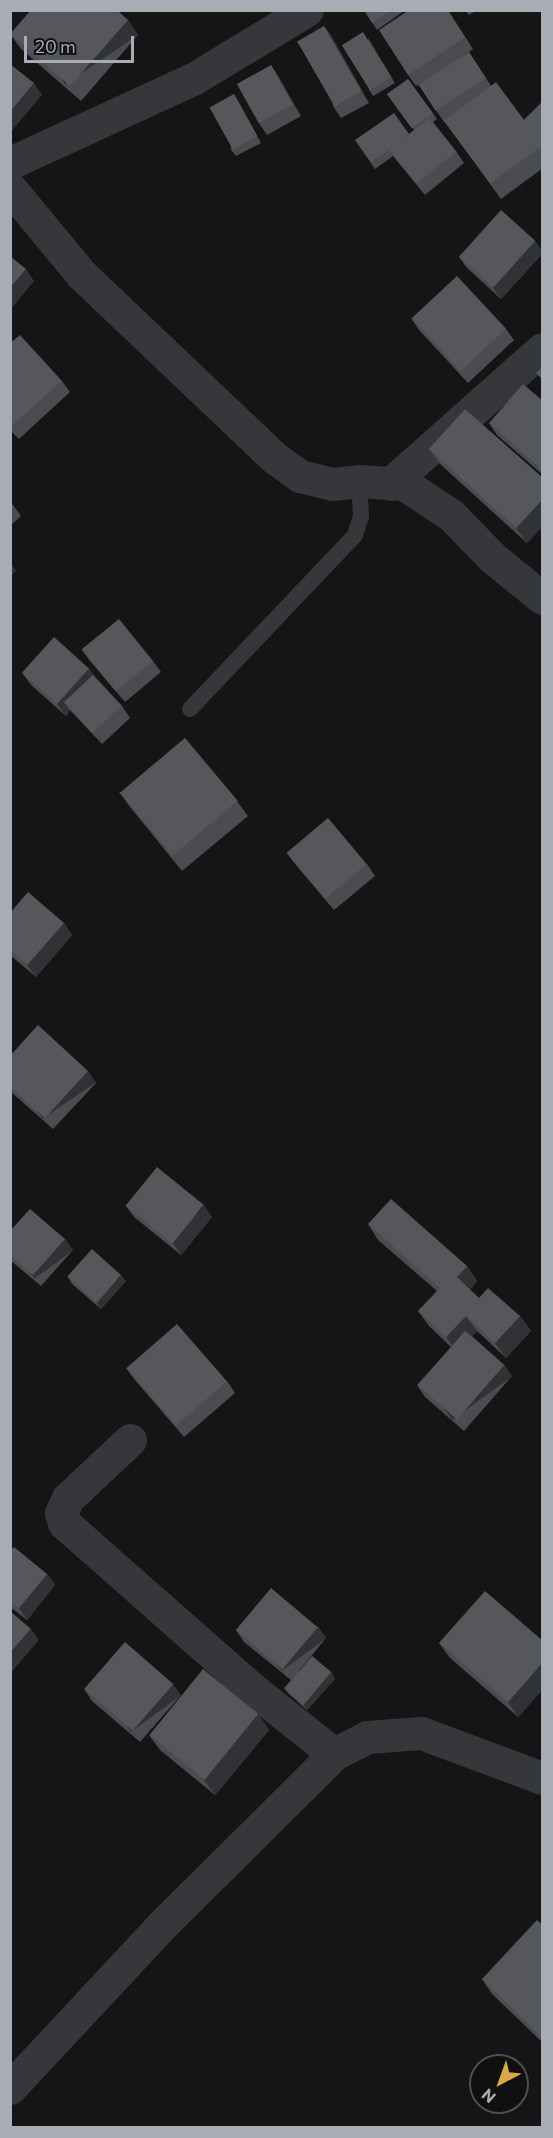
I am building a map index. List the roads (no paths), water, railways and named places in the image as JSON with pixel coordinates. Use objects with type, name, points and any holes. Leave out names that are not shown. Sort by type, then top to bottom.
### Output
[{"type":"street","points":[[10,163],[193,79],[308,10]]},
{"type":"street","points":[[10,188],[82,275],[275,458],[300,476],[332,484],[375,482],[404,484],[451,515],[493,558],[543,598]]},
{"type":"street","points":[[375,482],[543,349]]},
{"type":"street","points":[[130,1440],[68,1498],[61,1514],[64,1523],[251,1688],[334,1754]]},
{"type":"street","points":[[10,2088],[162,1925],[334,1754],[367,1737],[421,1733],[543,1778]]},
{"type":"lane","points":[[190,709],[355,535],[375,482]]}]
